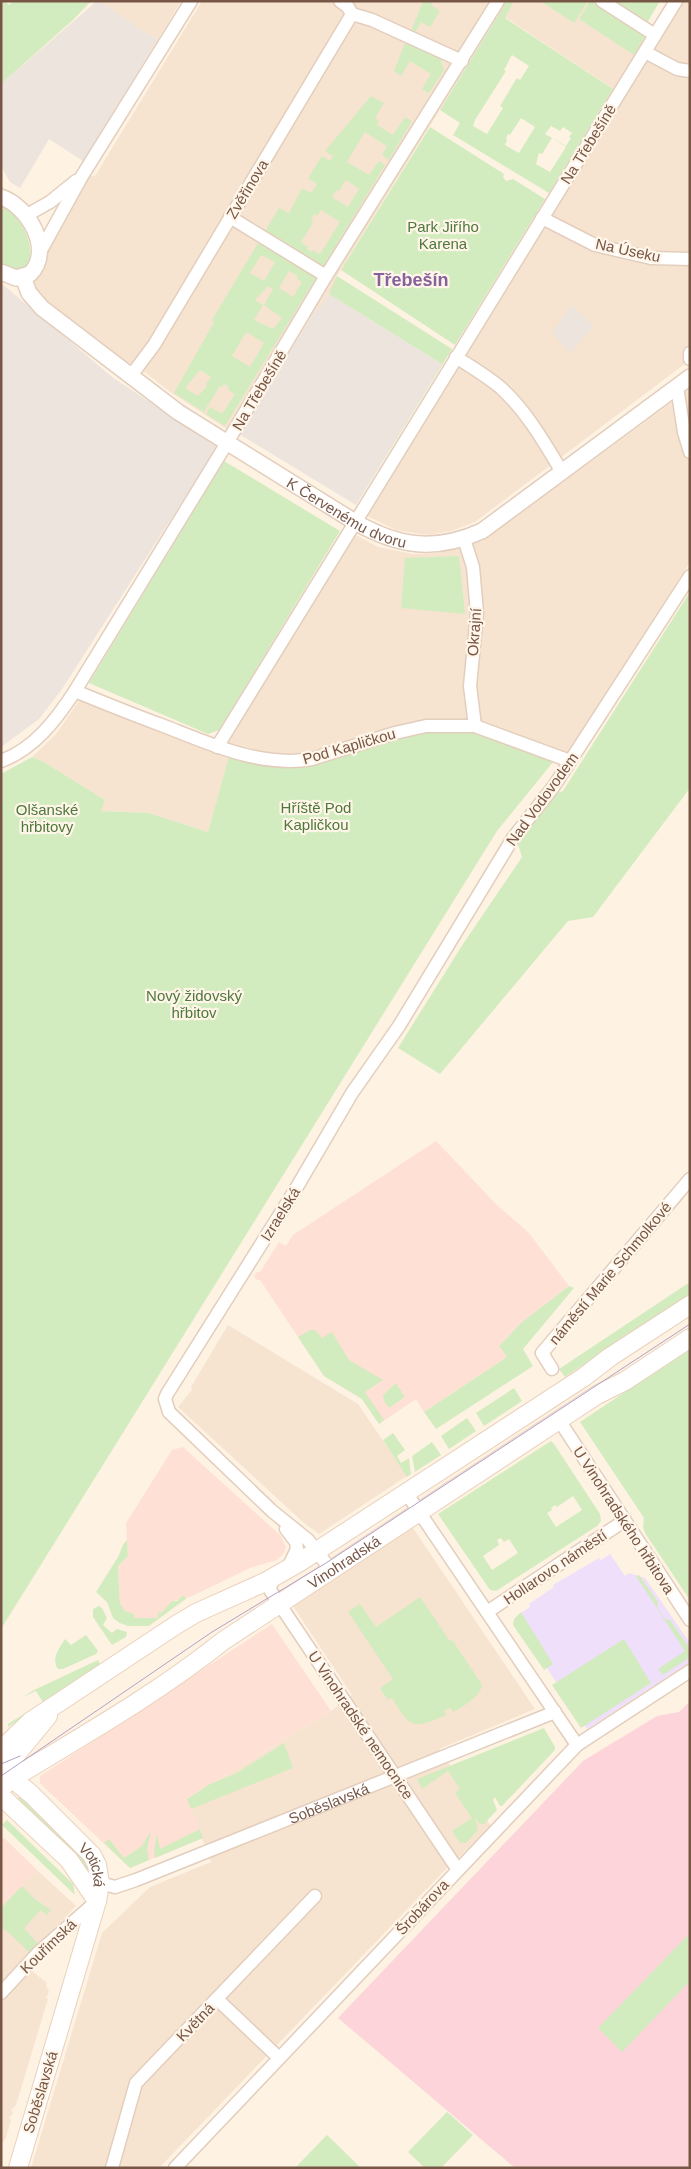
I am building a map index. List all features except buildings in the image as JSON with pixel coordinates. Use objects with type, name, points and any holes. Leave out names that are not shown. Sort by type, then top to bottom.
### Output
[{"type":"main road","name":"Vinohradská","points":[[1,1750],[27,1724],[176,1624],[279,1575],[317,1552],[584,1377],[610,1357],[690,1305]]},
{"type":"main road","name":"Vinohradská","points":[[4,1776],[89,1732],[279,1604],[559,1420],[625,1381],[690,1338]]},
{"type":"main road","points":[[4,1776],[55,1705]]},
{"type":"main road","name":"Votická","points":[[4,1776],[85,1846],[97,1865],[100,1883],[97,1901]]},
{"type":"main road","name":"Votická","points":[[1,1796],[69,1860],[97,1901]]},
{"type":"main road","name":"Soběslavská","points":[[18,2168],[97,1901]]},
{"type":"street","points":[[1,272],[11,277],[24,277],[34,271],[39,254],[82,176],[191,1]]},
{"type":"street","points":[[340,1],[348,7],[352,14],[372,20],[462,61]]},
{"type":"street","name":"Na Třebešíně","points":[[1,761],[11,757],[41,736],[59,715],[75,691],[326,276],[498,1]]},
{"type":"street","points":[[602,1],[655,35]]},
{"type":"street","name":"Na Třebešíně","points":[[217,747],[676,1]]},
{"type":"street","name":"Zvěřinova","points":[[130,377],[154,344],[352,14]]},
{"type":"street","points":[[645,52],[677,69],[690,71]]},
{"type":"street","points":[[27,215],[50,202],[82,176]]},
{"type":"street","points":[[1,197],[15,204],[27,215],[37,238],[39,254]]},
{"type":"street","points":[[230,217],[326,276]]},
{"type":"street","name":"Na Úseku","points":[[542,218],[594,245],[652,258],[690,259]]},
{"type":"street","name":"K Červenému dvoru","points":[[24,277],[34,300],[130,377],[178,412],[226,444],[355,522],[376,534],[405,543],[439,544],[464,539],[482,531],[690,377]]},
{"type":"street","points":[[690,353],[690,359]]},
{"type":"street","points":[[456,357],[490,379],[519,406],[537,430],[562,472]]},
{"type":"street","points":[[677,387],[684,432],[690,452]]},
{"type":"street","name":"Okrajní","points":[[464,539],[473,567],[476,613],[470,686],[475,726]]},
{"type":"street","name":"Nad Vodovodem","points":[[399,1026],[513,838],[554,786],[690,576]]},
{"type":"street","name":"Pod Kapličkou","points":[[75,691],[217,747],[272,760],[298,762],[334,754],[395,732],[426,726],[475,726],[570,761]]},
{"type":"street","name":"Izraelská","points":[[272,1511],[176,1420],[169,1412],[165,1400],[171,1387],[294,1192],[352,1093],[399,1026]]},
{"type":"street","name":"náměstí Marie Schmolkové","points":[[552,1369],[542,1353],[690,1179]]},
{"type":"street","name":"U Vinohradského hřbitova","points":[[559,1420],[690,1620]]},
{"type":"street","name":"Hollarovo náměstí","points":[[407,1494],[577,1745]]},
{"type":"street","points":[[272,1511],[308,1540],[331,1570]]},
{"type":"street","points":[[272,1511],[297,1546],[296,1552],[279,1575]]},
{"type":"street","name":"Hollarovo náměstí","points":[[487,1612],[624,1521]]},
{"type":"street","name":"U Vinohradské nemocnice","points":[[279,1575],[270,1590],[458,1870]]},
{"type":"street","name":"Šrobárova","points":[[175,2168],[577,1745],[690,1671]]},
{"type":"street","name":"Soběslavská","points":[[100,1883],[115,1887],[122,1886],[554,1712]]},
{"type":"street","name":"Květná","points":[[112,2168],[136,2082],[315,1896]]},
{"type":"street","name":"Kouřimská","points":[[1,1993],[38,1953],[97,1901]]},
{"type":"street","points":[[217,1999],[279,2058]]},
{"type":"shaded area","points":[[97,1],[100,1],[147,34],[158,39],[83,161],[49,139],[20,188],[10,182],[1,166],[1,84]]},
{"type":"shaded area","points":[[100,1],[181,1],[158,39],[147,34]]},
{"type":"shaded area","points":[[202,1],[507,1],[337,276],[333,288],[320,310],[317,308],[239,434],[228,430],[169,391],[133,363],[125,364],[39,296],[34,281],[44,262],[43,254],[88,176],[95,176]]},
{"type":"shaded area","points":[[514,1],[611,1],[664,31],[682,1],[690,1],[690,360],[475,522],[451,531],[427,535],[396,530],[367,516],[624,96],[505,17]]},
{"type":"shaded area","points":[[1,283],[112,377],[217,447],[62,689],[39,719],[1,747]]},
{"type":"shaded area","points":[[329,294],[442,364],[356,505],[239,434],[317,308],[320,309]]},
{"type":"shaded area","points":[[572,305],[594,326],[570,353],[552,333]]},
{"type":"shaded area","points":[[690,389],[690,562],[568,753],[484,722],[459,720],[427,721],[394,726],[299,755],[263,752],[228,742],[354,534],[378,547],[413,554],[435,553],[483,541]]},
{"type":"shaded area","points":[[80,699],[229,756],[208,832],[149,813],[100,811],[105,800],[44,762],[32,757],[57,733]]},
{"type":"shaded area","points":[[436,1141],[497,1205],[529,1233],[569,1286],[522,1322],[499,1346],[507,1357],[424,1412],[416,1399],[379,1424],[362,1399],[324,1376],[260,1280],[257,1280],[254,1276],[257,1272],[260,1272],[279,1242],[286,1246],[293,1235]]},
{"type":"shaded area","points":[[228,1325],[358,1404],[407,1476],[319,1534],[304,1523],[178,1407],[192,1390],[191,1387]]},
{"type":"shaded area","points":[[183,1447],[280,1535],[286,1547],[284,1553],[277,1560],[250,1568],[190,1597],[172,1601],[158,1618],[134,1618],[122,1608],[120,1603],[118,1566],[128,1556],[126,1523],[172,1450]]},
{"type":"shaded area","points":[[411,1525],[535,1709],[439,1749],[491,1826],[442,1873],[159,2168],[31,2168],[102,1933],[150,1887],[211,1862],[187,1799],[331,1711],[352,1695],[291,1603]]},
{"type":"shaded area","points":[[610,1554],[625,1576],[629,1573],[645,1578],[690,1643],[690,1662],[587,1729],[518,1624],[525,1619],[521,1613],[530,1607],[529,1604],[554,1587],[553,1585],[599,1558],[601,1560]]},
{"type":"shaded area","points":[[272,1624],[331,1711],[188,1798],[203,1838],[130,1868],[40,1783],[40,1776]]},
{"type":"shaded area","points":[[690,1701],[690,2168],[515,2168],[338,2018],[583,1761],[657,1716],[679,1712]]},
{"type":"shaded area","points":[[4,1838],[37,1870],[1,1908],[1,1841]]},
{"type":"shaded area","points":[[37,1870],[76,1906],[39,1945],[32,1971],[47,1983],[49,1992],[46,1997],[48,1999],[16,2105],[11,2110],[13,2113],[9,2118],[11,2120],[6,2138],[1,2144],[1,1908]]},
{"type":"green space","points":[[1,1],[5,1],[9,5],[13,1],[91,1],[74,19],[1,84]]},
{"type":"green space","points":[[423,1],[433,1],[431,5],[440,11],[430,27],[421,22],[415,33],[411,31]]},
{"type":"green space","points":[[507,1],[514,1],[505,18],[613,89],[549,193],[453,135],[460,123],[440,110]],"holes":[[[512,55],[529,66],[520,80],[517,78],[500,106],[503,108],[487,134],[473,126],[506,71],[504,70]],[[521,118],[535,127],[519,153],[505,145],[508,134],[510,135]],[[551,126],[560,131],[563,127],[572,133],[566,146],[545,134]],[[552,138],[566,147],[550,172],[536,164],[539,153],[542,154]]]},
{"type":"green space","points":[[540,1],[588,1],[574,23]]},
{"type":"green space","points":[[590,1],[594,1],[645,36],[634,55],[579,19]]},
{"type":"green space","points":[[611,1],[660,1],[647,23]]},
{"type":"green space","points":[[405,43],[440,58],[444,70],[429,93],[422,89],[431,74],[410,61],[401,76],[394,71]]},
{"type":"green space","points":[[371,96],[384,103],[375,118],[379,121],[377,125],[393,135],[405,117],[412,121],[389,160],[382,155],[387,146],[365,132],[347,162],[369,175],[379,161],[385,165],[323,267],[265,231],[279,208],[289,213],[302,188],[311,193],[317,184],[308,178],[322,156],[330,161],[333,156],[325,151]],"holes":[[[346,180],[359,189],[348,207],[332,197],[336,190],[339,191]],[[321,210],[340,222],[320,254],[312,250],[311,252],[301,242],[313,223],[311,219],[314,214],[317,216]]]},
{"type":"green space","name":"Park Jiřího Karena","points":[[430,127],[504,174],[503,177],[506,181],[513,179],[545,199],[455,345],[341,270]]},
{"type":"green space","points":[[1,205],[14,215],[23,227],[28,240],[30,253],[28,263],[23,268],[14,269],[1,262]]},
{"type":"green space","points":[[258,243],[316,278],[225,426],[206,414],[210,407],[222,414],[235,394],[228,390],[229,387],[224,384],[222,387],[220,386],[204,412],[174,393],[214,322],[212,320]],"holes":[[[261,255],[275,262],[264,281],[250,273]],[[289,271],[298,276],[297,279],[302,282],[293,297],[279,288]],[[268,286],[273,289],[264,305],[282,318],[273,329],[254,320],[263,305],[255,300]],[[246,332],[264,343],[250,367],[232,356]],[[200,370],[211,377],[206,384],[207,386],[198,396],[185,388]]]},
{"type":"green space","points":[[337,276],[452,349],[356,505],[442,364],[329,294]]},
{"type":"green space","points":[[224,461],[340,531],[219,730],[208,734],[89,683]]},
{"type":"green space","points":[[459,556],[465,614],[401,608],[405,558]]},
{"type":"green space","points":[[688,595],[690,596],[690,788],[593,917],[568,921],[440,1074],[398,1048],[463,944],[522,857],[517,841],[553,795],[563,791]]},
{"type":"green space","name":"Nový židovský hřbitov","points":[[465,730],[553,762],[497,831],[1,1629],[1,774],[32,757],[44,762],[105,800],[101,811],[149,813],[208,832],[229,756],[294,768],[313,766],[401,735]]},
{"type":"green space","points":[[690,1282],[690,1294],[565,1377],[559,1369]]},
{"type":"green space","points":[[569,1286],[574,1288],[523,1349],[533,1366],[436,1429],[424,1412],[507,1357],[499,1346],[522,1322]]},
{"type":"green space","points":[[310,1330],[315,1330],[322,1338],[332,1332],[349,1360],[383,1380],[365,1392],[384,1420],[379,1424],[362,1399],[324,1376],[298,1337]]},
{"type":"green space","points":[[690,1349],[690,1600],[645,1533],[643,1527],[644,1518],[580,1422]]},
{"type":"green space","points":[[396,1383],[405,1397],[389,1408],[384,1401],[383,1395]]},
{"type":"green space","points":[[514,1388],[522,1401],[484,1426],[476,1413]]},
{"type":"green space","points":[[467,1418],[476,1431],[449,1449],[441,1436]]},
{"type":"green space","points":[[393,1433],[405,1450],[397,1456],[401,1463],[409,1458],[411,1474],[407,1477],[383,1440]]},
{"type":"green space","points":[[551,1441],[600,1514],[601,1521],[597,1526],[496,1591],[490,1590],[438,1514]],"holes":[[[573,1496],[582,1510],[556,1527],[547,1513],[555,1505],[557,1507]],[[501,1538],[504,1542],[509,1539],[518,1553],[492,1570],[483,1556],[499,1545],[497,1540]]]},
{"type":"green space","points":[[432,1442],[441,1455],[415,1472],[412,1456]]},
{"type":"green space","points":[[127,1540],[128,1556],[118,1566],[120,1603],[125,1611],[134,1614],[134,1618],[158,1618],[158,1613],[162,1612],[172,1601],[177,1601],[182,1596],[187,1598],[149,1626],[128,1626],[120,1623],[113,1618],[107,1602],[96,1592]]},
{"type":"green space","points":[[639,1575],[658,1602],[657,1607],[665,1619],[670,1620],[690,1649],[690,1657],[663,1675],[658,1669],[685,1651],[636,1576]]},
{"type":"green space","points":[[420,1597],[450,1641],[452,1640],[482,1686],[474,1698],[453,1712],[450,1708],[444,1711],[446,1715],[419,1724],[408,1721],[392,1698],[388,1700],[380,1688],[393,1679],[348,1612],[360,1604],[376,1627]]},
{"type":"green space","points":[[99,1606],[107,1618],[103,1625],[112,1633],[117,1629],[127,1632],[126,1637],[112,1645],[93,1617],[93,1609]]},
{"type":"green space","points":[[521,1612],[553,1664],[544,1670],[513,1625],[514,1619]]},
{"type":"green space","points":[[86,1635],[98,1651],[96,1654],[63,1669],[58,1669],[55,1661],[58,1650],[65,1639],[71,1645]]},
{"type":"green space","points":[[624,1639],[651,1683],[581,1728],[552,1685]]},
{"type":"green space","points":[[98,1660],[101,1666],[8,1727],[8,1724],[43,1702],[36,1691],[23,1697]]},
{"type":"green space","points":[[544,1728],[555,1750],[502,1806],[500,1806],[495,1797],[493,1800],[497,1810],[484,1824],[480,1824],[475,1818],[478,1830],[466,1843],[460,1843],[452,1831],[472,1818],[455,1793],[460,1789],[448,1771],[422,1789],[417,1779]]},
{"type":"green space","points":[[284,1743],[293,1768],[191,1809],[187,1799],[210,1784],[237,1773]]},
{"type":"green space","points":[[23,1794],[86,1861],[90,1872],[87,1873],[16,1800]]},
{"type":"green space","points":[[7,1820],[73,1884],[75,1895],[2,1825]]},
{"type":"green space","points":[[200,1829],[203,1838],[155,1858],[154,1850],[157,1834],[160,1849]]},
{"type":"green space","points":[[151,1831],[147,1849],[149,1860],[130,1868],[104,1843],[109,1839],[124,1858],[142,1846]]},
{"type":"green space","points":[[22,1886],[36,1900],[51,1910],[47,1915],[41,1910],[24,1928],[39,1945],[31,1954],[6,1930],[1,1929],[1,1908]]},
{"type":"green space","points":[[690,1933],[690,1981],[622,2052],[598,2028]]},
{"type":"green space","points":[[447,2112],[473,2135],[441,2168],[425,2168],[408,2152]]},
{"type":"green space","points":[[327,2135],[361,2168],[295,2168]]},
{"type":"tram line","points":[[1,1776],[212,1632],[326,1563],[690,1324]]},
{"type":"tram line","points":[[1,1764],[20,1756]]},
{"type":"district","name":"Třebešín","points":[[411,280]]},
{"type":"park label","name":"Hříště Pod Kapličkou","points":[[316,816]]},
{"type":"park label","name":"Olšanské hřbitovy","points":[[47,818]]}]
